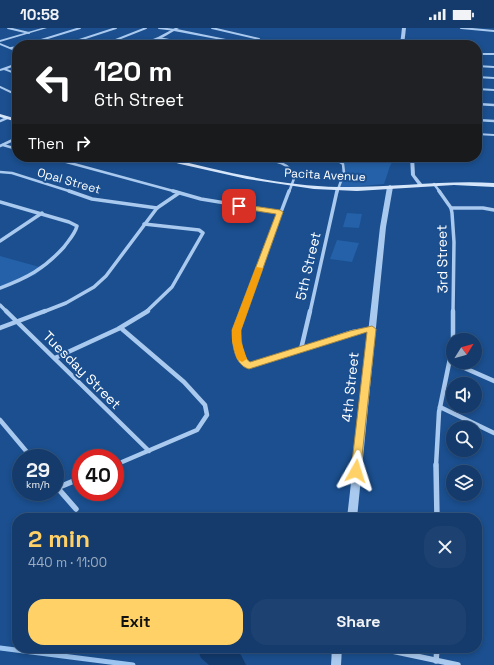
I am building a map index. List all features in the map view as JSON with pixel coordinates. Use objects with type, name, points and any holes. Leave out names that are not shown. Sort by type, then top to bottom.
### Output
[{"type":"main road","points":[[0,115],[12,120]]},
{"type":"main road","name":"Pacita Avenue","points":[[178,162],[239,177],[291,186],[338,189],[434,184],[494,185]]},
{"type":"street","points":[[8,28],[29,33]]},
{"type":"street","points":[[0,42],[45,28]]},
{"type":"street","points":[[41,40],[80,28]]},
{"type":"street","points":[[79,40],[116,28]]},
{"type":"street","points":[[116,40],[146,28]]},
{"type":"street","points":[[159,28],[176,29],[229,40]]},
{"type":"street","points":[[212,28],[259,39],[257,40]]},
{"type":"street","points":[[228,31],[236,28]]},
{"type":"street","points":[[403,40],[404,28]]},
{"type":"street","points":[[460,28],[494,31]]},
{"type":"street","points":[[154,40],[176,29]]},
{"type":"street","points":[[159,38],[169,40]]},
{"type":"street","points":[[0,42],[11,48]]},
{"type":"street","points":[[482,54],[494,54]]},
{"type":"street","points":[[0,70],[12,66]]},
{"type":"street","points":[[482,66],[494,67]]},
{"type":"street","points":[[5,69],[12,72]]},
{"type":"street","points":[[482,77],[494,78]]},
{"type":"street","points":[[0,87],[12,93]]},
{"type":"street","points":[[482,89],[494,90]]},
{"type":"street","points":[[482,104],[494,105]]},
{"type":"street","points":[[0,121],[7,118]]},
{"type":"street","points":[[482,120],[494,121]]},
{"type":"street","points":[[482,134],[494,135]]},
{"type":"street","points":[[1,145],[12,140]]},
{"type":"street","points":[[1,145],[12,148]]},
{"type":"street","points":[[66,162],[226,204],[280,212]]},
{"type":"street","points":[[277,162],[291,168],[295,176],[236,330],[236,341],[243,362],[249,366],[353,332],[372,329]]},
{"type":"street","name":"5th Street","points":[[300,349],[338,189],[344,173],[343,164],[340,162]]},
{"type":"street","points":[[412,162],[413,175],[421,185]]},
{"type":"street","name":"Opal Street","points":[[0,172],[12,173],[92,199],[157,208]]},
{"type":"street","name":"3rd Street","points":[[434,184],[451,208],[454,242],[453,333]]},
{"type":"street","name":"4th Street","points":[[353,513],[383,227],[390,187]]},
{"type":"street","points":[[0,328],[66,302],[94,287],[106,276],[157,208],[180,193]]},
{"type":"street","points":[[0,202],[42,213],[77,226],[77,230],[46,268],[35,275],[0,288]]},
{"type":"street","points":[[451,208],[483,208],[494,210]]},
{"type":"street","points":[[0,241],[42,213]]},
{"type":"street","points":[[55,358],[122,329],[156,302],[172,287],[203,233],[199,230],[144,224]]},
{"type":"street","name":"Tuesday Street","points":[[0,305],[149,451]]},
{"type":"street","points":[[122,329],[184,382],[205,405],[207,415],[197,430],[124,461]]},
{"type":"street","points":[[437,513],[438,422],[449,369]]},
{"type":"street","points":[[467,369],[494,381]]},
{"type":"street","points":[[440,407],[494,433]]},
{"type":"street","points":[[0,420],[24,449]]},
{"type":"street","points":[[64,496],[76,509]]},
{"type":"street","points":[[336,665],[337,653]]},
{"type":"street","points":[[400,653],[458,665]]},
{"type":"street","points":[[436,653],[436,661]]},
{"type":"shaded area","points":[[341,162],[392,162],[384,184],[338,188],[343,163]]},
{"type":"shaded area","points":[[347,213],[362,214],[359,228],[343,227]]},
{"type":"shaded area","points":[[337,240],[359,243],[352,262],[330,259]]},
{"type":"shaded area","points":[[0,256],[43,268],[35,275],[0,288]]},
{"type":"waterway","points":[[0,648],[12,650]]},
{"type":"waterway","points":[[39,653],[133,665]]},
{"type":"waterway","points":[[217,653],[230,665]]},
{"type":"slow traffic","points":[[242,359],[236,341],[236,330],[259,268]]},
{"type":"route","points":[[239,206],[280,212],[236,330],[236,341],[243,362],[249,366],[353,332],[372,329],[356,471]]}]
